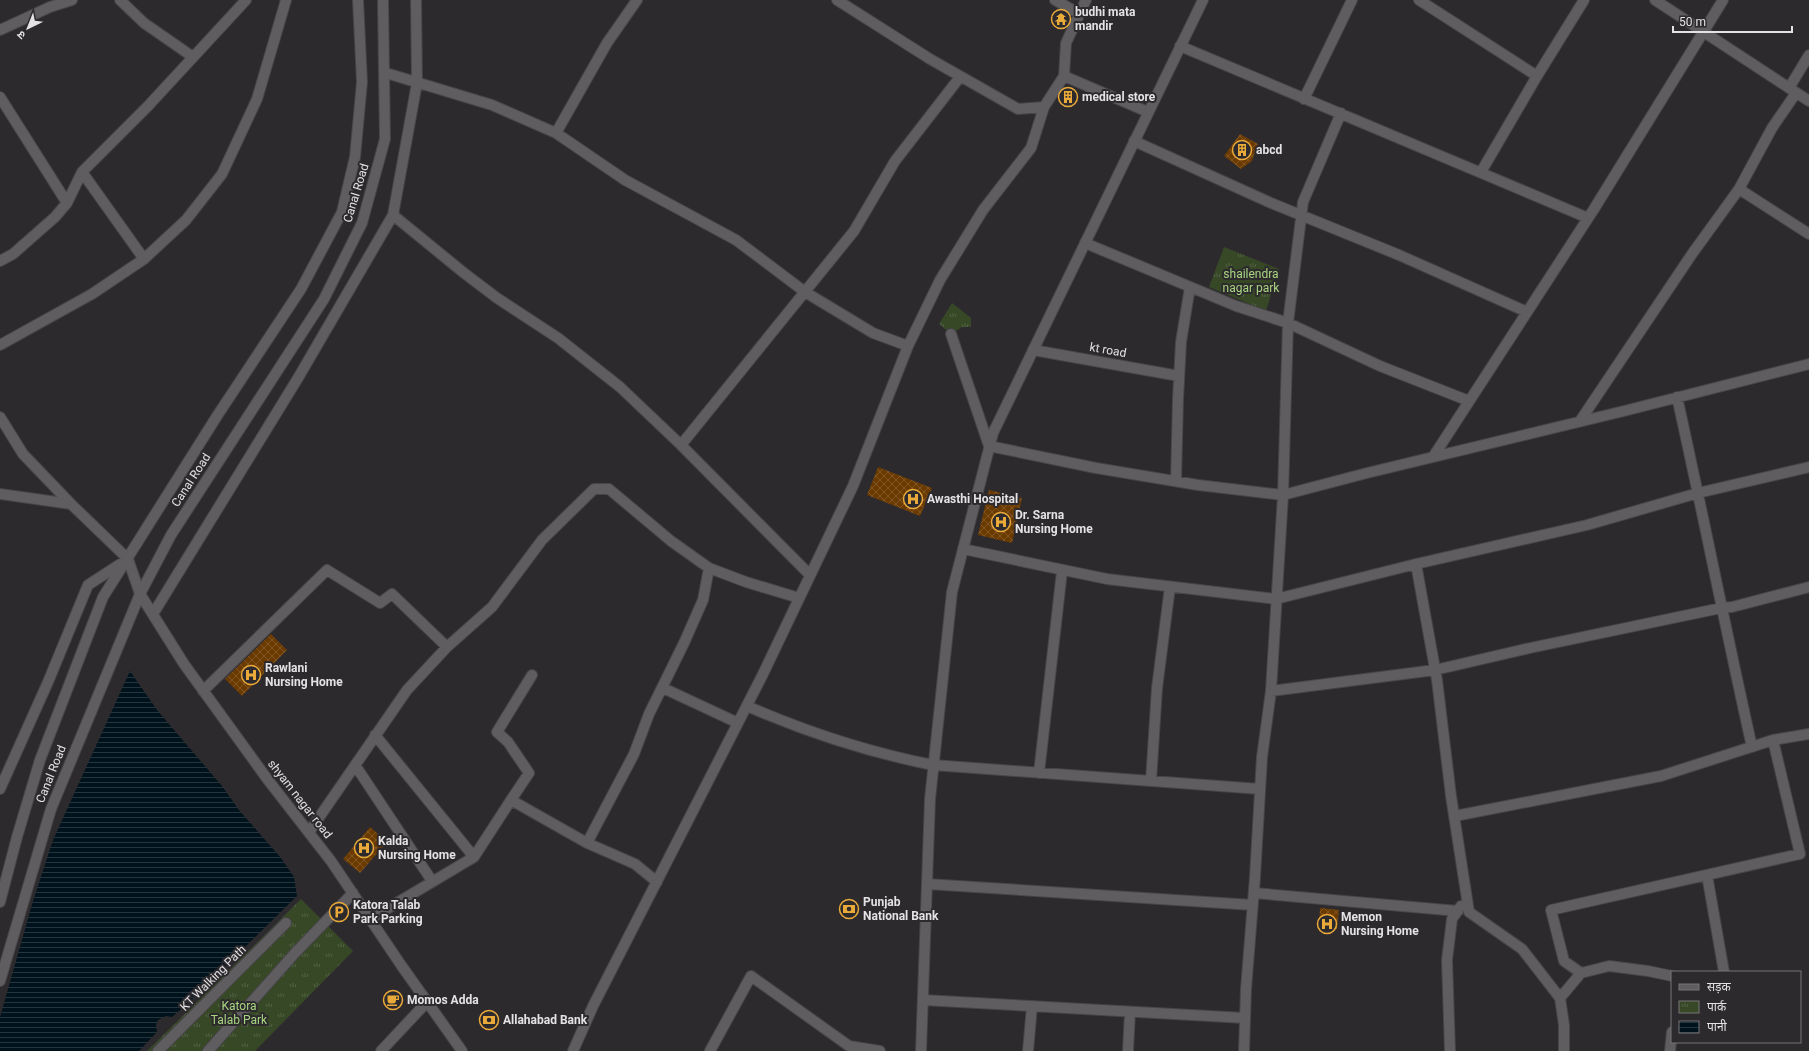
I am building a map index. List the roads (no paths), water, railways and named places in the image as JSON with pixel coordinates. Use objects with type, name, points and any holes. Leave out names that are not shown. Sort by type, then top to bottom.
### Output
[{"type":"street","points":[[0,30],[50,7],[72,0]]},
{"type":"street","points":[[120,0],[144,24],[193,57]]},
{"type":"street","points":[[0,261],[13,254],[56,217],[67,203],[82,172],[148,106],[246,0]]},
{"type":"street","points":[[0,345],[92,294],[144,258],[186,220],[222,174],[257,99],[286,0]]},
{"type":"street","name":"Canal Road","points":[[0,902],[17,837],[40,760],[103,597],[217,416],[301,290],[342,212],[355,157],[362,82],[358,0]]},
{"type":"street","name":"Canal Road","points":[[0,981],[51,808],[140,594],[171,535],[324,299],[362,223],[385,138],[386,73],[384,0]]},
{"type":"street","points":[[153,614],[298,378],[393,215],[417,83],[416,0]]},
{"type":"street","points":[[556,133],[607,43],[637,0]]},
{"type":"street","points":[[837,0],[930,59],[1018,109],[1044,107]]},
{"type":"street","points":[[1055,0],[1080,14]]},
{"type":"street","points":[[573,1051],[593,1006],[747,706],[853,486],[908,346],[940,280],[983,210],[1031,148],[1044,107],[1064,76],[1066,43],[1086,0]]},
{"type":"street","points":[[921,1051],[930,799],[952,592],[989,446],[993,433],[1203,0]]},
{"type":"street","points":[[1304,99],[1352,0]]},
{"type":"street","points":[[1419,0],[1536,76]]},
{"type":"street","points":[[1481,172],[1536,76],[1584,0]]},
{"type":"street","points":[[1656,0],[1809,101]]},
{"type":"street","points":[[1433,457],[1588,218],[1724,0]]},
{"type":"street","points":[[1180,46],[1588,218]]},
{"type":"street","points":[[1580,421],[1692,254],[1739,188],[1792,90],[1809,55]]},
{"type":"street","points":[[386,73],[492,105],[556,133],[625,180],[736,240],[805,292],[873,333],[908,346]]},
{"type":"street","points":[[1064,76],[1148,112]]},
{"type":"street","points":[[681,445],[854,231],[895,161],[960,77]]},
{"type":"street","points":[[0,97],[67,203]]},
{"type":"street","points":[[1244,1051],[1262,758],[1271,691],[1283,495],[1288,323],[1303,202],[1341,113]]},
{"type":"street","points":[[1134,141],[1301,216],[1399,255],[1527,312]]},
{"type":"street","points":[[82,172],[144,258]]},
{"type":"street","points":[[1739,188],[1809,234]]},
{"type":"street","points":[[393,215],[497,298],[558,338],[620,387],[681,445],[810,575]]},
{"type":"street","points":[[1085,243],[1236,306],[1288,323],[1380,366],[1469,402]]},
{"type":"street","points":[[1176,481],[1181,342],[1190,287]]},
{"type":"street","points":[[951,334],[989,446]]},
{"type":"street","name":"kt road","points":[[1033,350],[1179,376]]},
{"type":"street","points":[[989,446],[1096,468],[1176,481],[1283,495],[1809,364]]},
{"type":"street","points":[[1676,397],[1698,493],[1720,608],[1752,747]]},
{"type":"street","points":[[0,417],[23,454],[71,504],[128,558],[88,585],[48,682],[0,789]]},
{"type":"street","points":[[963,549],[1062,571],[1107,579],[1276,599],[1416,564],[1587,525],[1698,493],[1809,467]]},
{"type":"street","points":[[308,832],[407,690],[447,647],[492,607],[542,540],[594,489],[609,489],[671,541],[709,568],[746,582],[799,598]]},
{"type":"street","points":[[0,494],[71,504]]},
{"type":"street","name":"shyam nagar road","points":[[128,558],[140,594],[184,664],[268,780],[331,861],[462,1051]]},
{"type":"street","points":[[1416,564],[1435,670],[1454,816],[1469,912],[1522,948],[1560,998],[1564,1025],[1564,1051]]},
{"type":"street","points":[[587,843],[634,754],[649,714],[663,688],[703,600],[709,568]]},
{"type":"street","points":[[203,691],[327,570],[380,603],[392,594],[447,647]]},
{"type":"street","points":[[1039,773],[1062,571]]},
{"type":"street","points":[[1151,781],[1156,688],[1170,587]]},
{"type":"street","points":[[1271,691],[1435,670],[1530,648],[1720,608],[1732,607],[1809,587]]},
{"type":"street","points":[[370,919],[474,857],[529,773],[508,742],[497,732],[532,675]]},
{"type":"street","points":[[663,688],[738,723]]},
{"type":"street","points":[[747,706],[794,727],[835,741],[892,757],[933,765],[1260,789]]},
{"type":"street","points":[[1454,816],[1661,776],[1773,740],[1809,734]]},
{"type":"street","points":[[375,735],[474,857]]},
{"type":"street","points":[[1581,973],[1564,962],[1551,910],[1800,854],[1773,740]]},
{"type":"street","points":[[355,765],[432,881]]},
{"type":"street","points":[[511,800],[587,843],[635,864],[657,882]]},
{"type":"street","points":[[1707,875],[1724,971]]},
{"type":"street","points":[[927,884],[1253,905]]},
{"type":"street","points":[[208,1051],[295,953],[353,893]]},
{"type":"street","points":[[1254,893],[1458,911]]},
{"type":"street","points":[[1450,1051],[1447,960],[1452,919],[1467,897]]},
{"type":"street","name":"KT Walking Path","points":[[158,1051],[286,923]]},
{"type":"street","points":[[1560,998],[1581,973],[1610,966],[1648,970],[1671,976]]},
{"type":"street","points":[[710,1051],[751,976],[849,1046],[880,1051]]},
{"type":"street","points":[[923,1000],[1245,1018]]},
{"type":"street","points":[[381,1051],[427,1002]]},
{"type":"street","points":[[1028,1051],[1032,1006]]},
{"type":"street","points":[[1128,1051],[1130,1012]]},
{"type":"water","points":[[130,671],[157,710],[222,786],[239,810],[281,858],[294,877],[297,896],[187,1004],[172,1017],[166,1016],[158,1020],[156,1025],[157,1032],[139,1051],[0,1051],[0,1017],[33,901],[53,840]]},
{"type":"place","name":"budhi mata mandir","points":[[1061,19]]},
{"type":"place","name":"medical store","points":[[1068,97]]},
{"type":"place","name":"abcd","points":[[1242,150]]},
{"type":"place","name":"Awasthi Hospital","points":[[913,499]]},
{"type":"place","name":"Dr. Sarna Nursing Home","points":[[1001,522]]},
{"type":"place","name":"Rawlani Nursing Home","points":[[251,675]]},
{"type":"place","name":"Kalda Nursing Home","points":[[364,848]]},
{"type":"place","name":"Punjab National Bank","points":[[849,909]]},
{"type":"place","name":"Katora Talab Park Parking","points":[[339,912]]},
{"type":"place","name":"Memon Nursing Home","points":[[1327,924]]},
{"type":"place","name":"Momos Adda","points":[[393,1000]]},
{"type":"place","name":"Allahabad Bank","points":[[489,1020]]},
{"type":"park label","name":"shailendra nagar park","points":[[1251,281]]},
{"type":"park label","name":"Katora Talab Park","points":[[239,1013]]}]
